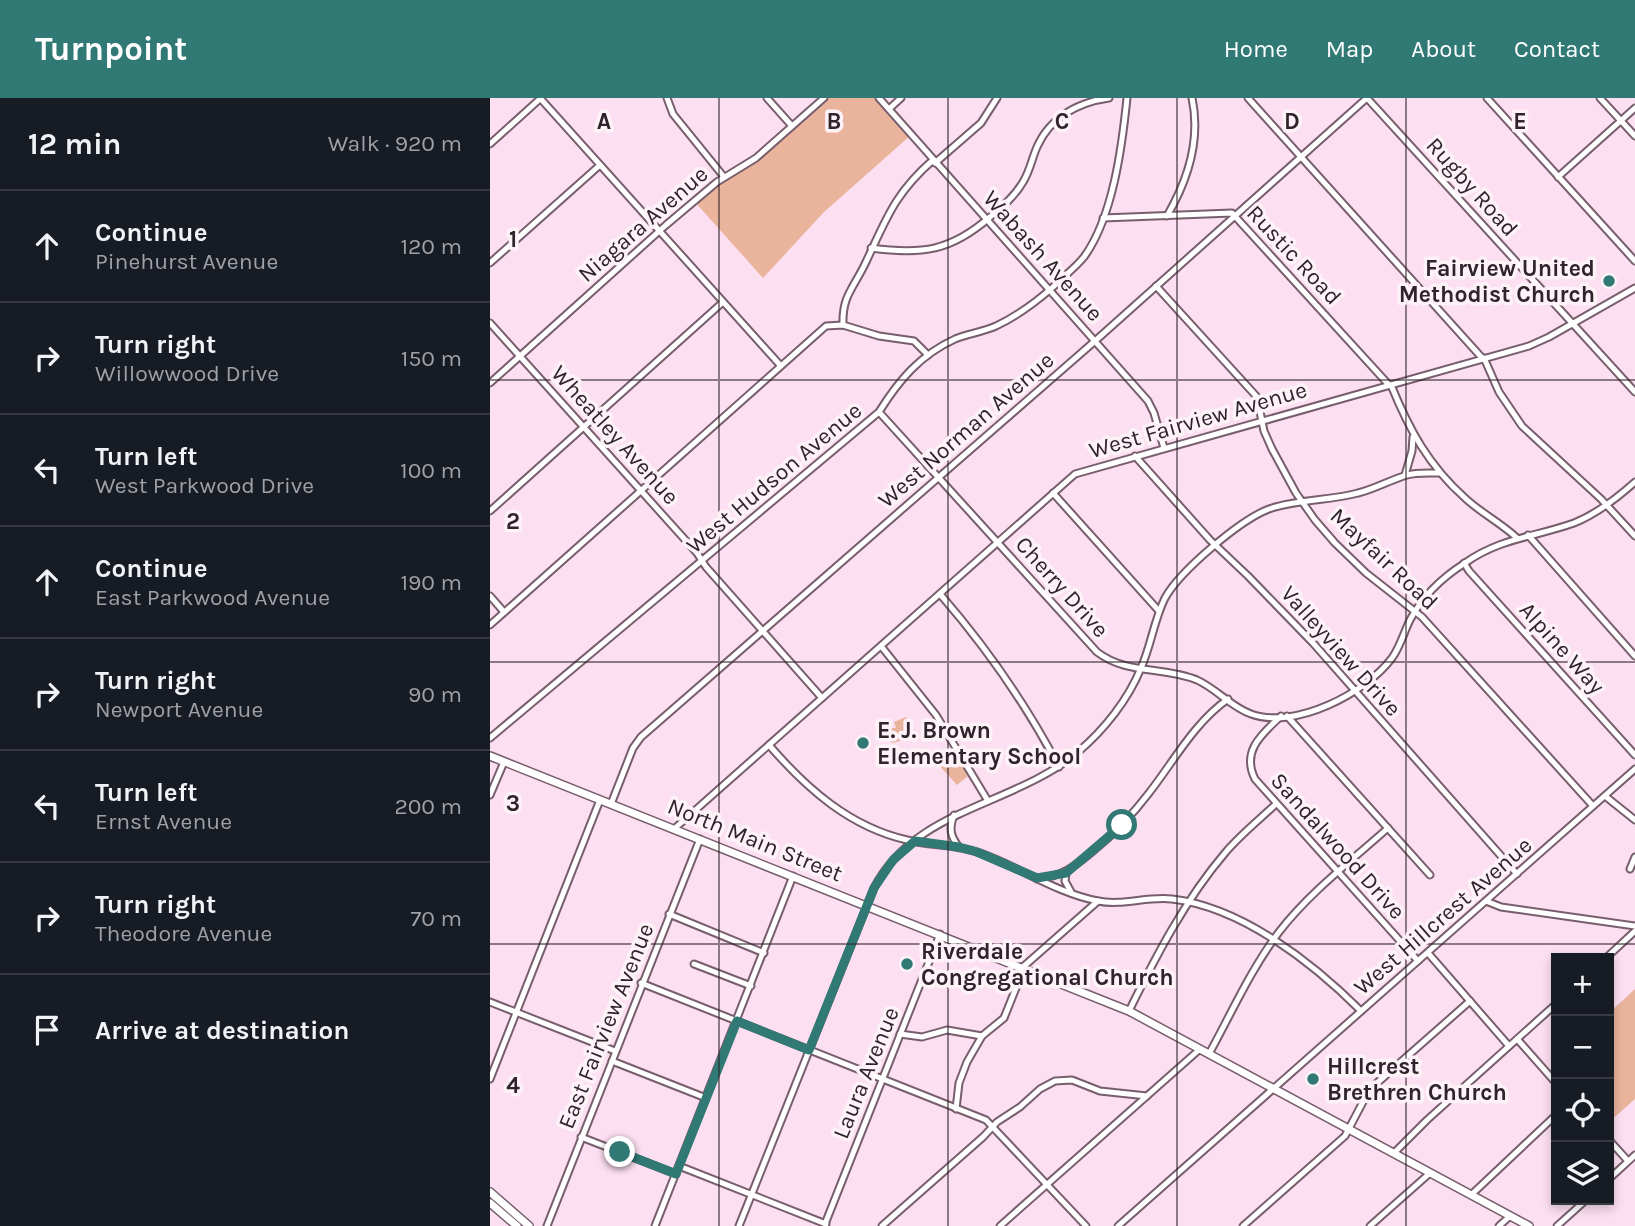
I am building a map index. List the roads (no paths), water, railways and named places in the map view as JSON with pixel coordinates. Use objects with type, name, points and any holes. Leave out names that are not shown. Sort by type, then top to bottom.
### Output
[{"type":"main road","name":"North Main Street","points":[[490,756],[1129,1011],[1529,1226]]},
{"type":"main road","points":[[490,1192],[529,1226]]},
{"type":"main road","points":[[490,1203],[517,1226]]},
{"type":"street","points":[[490,144],[540,98],[780,365]]},
{"type":"street","points":[[667,98],[673,114],[724,177]]},
{"type":"street","points":[[767,98],[792,126]]},
{"type":"street","name":"Niagara Avenue","points":[[490,383],[659,231],[724,177],[749,163],[824,98]]},
{"type":"street","name":"Wabash Avenue","points":[[878,98],[1148,401],[1164,448]]},
{"type":"street","points":[[889,109],[901,98]]},
{"type":"street","points":[[843,325],[843,307],[894,202],[912,179],[981,123],[997,98]]},
{"type":"street","points":[[871,248],[904,252],[930,250],[963,237],[987,220],[1016,192],[1025,178],[1039,142],[1057,119],[1081,105],[1110,98]]},
{"type":"street","name":"West Hudson Avenue","points":[[490,738],[879,412],[895,386],[912,367],[957,338],[1009,319],[1033,304],[1083,258],[1104,218],[1117,161],[1126,98]]},
{"type":"street","points":[[1167,216],[1181,190],[1190,162],[1194,132],[1192,98]]},
{"type":"street","points":[[1248,98],[1484,359],[1499,392],[1522,426],[1635,536]]},
{"type":"street","name":"West Norman Avenue","points":[[611,804],[637,742],[762,629],[1095,341],[1367,98]]},
{"type":"street","name":"Rugby Road","points":[[1367,98],[1635,392]]},
{"type":"street","points":[[1487,98],[1635,261]]},
{"type":"street","points":[[1600,98],[1635,136]]},
{"type":"street","points":[[1558,177],[1635,108]]},
{"type":"street","points":[[490,263],[600,165]]},
{"type":"street","name":"Rustic Road","points":[[1104,218],[1228,212],[1235,216],[1390,385],[1413,437],[1439,473],[1465,499],[1517,538]]},
{"type":"street","name":"Mayfair Road","points":[[1156,286],[1255,395],[1272,449],[1303,502],[1343,551],[1366,573],[1416,611],[1593,806]]},
{"type":"street","name":"West Fairview Avenue","points":[[674,829],[1080,472],[1537,343],[1635,288]]},
{"type":"street","points":[[490,511],[723,302]]},
{"type":"street","name":"Wheatley Avenue","points":[[490,323],[641,490],[822,698]]},
{"type":"street","points":[[490,625],[826,326],[843,325],[879,336],[914,341],[928,355]]},
{"type":"street","name":"Cherry Drive","points":[[879,412],[1097,652],[1121,666],[1187,676],[1206,684],[1250,713],[1267,717],[1314,710],[1355,691],[1392,657],[1416,611],[1438,585],[1464,563],[1497,545],[1574,523],[1606,505],[1635,482]]},
{"type":"street","points":[[1405,475],[1413,437]]},
{"type":"street","name":"Valleyview Drive","points":[[1135,456],[1215,546],[1284,612],[1517,874]]},
{"type":"street","points":[[739,1226],[867,905],[886,868],[915,841],[954,815],[1030,784],[1059,767],[1089,742],[1109,720],[1141,669],[1159,611],[1181,576],[1254,516],[1268,509],[1360,493],[1405,475],[1439,473]]},
{"type":"street","points":[[1053,493],[1159,611]]},
{"type":"street","points":[[1528,535],[1635,656]]},
{"type":"street","name":"Alpine Way","points":[[1464,563],[1635,755]]},
{"type":"street","points":[[940,594],[1004,675],[1030,714],[1059,767]]},
{"type":"street","points":[[490,596],[504,612]]},
{"type":"street","points":[[881,646],[936,715],[988,800]]},
{"type":"street","points":[[1037,878],[1066,873],[1096,849],[1128,818],[1195,731],[1228,699]]},
{"type":"street","points":[[1284,716],[1430,875]]},
{"type":"street","name":"Sandalwood Drive","points":[[1284,716],[1255,742],[1249,759],[1255,779],[1418,961]]},
{"type":"street","points":[[769,745],[811,789],[835,808],[871,828],[915,841],[959,847],[988,856],[1098,901],[1121,903],[1161,898],[1188,901],[1231,917],[1273,940],[1328,979],[1361,1011]]},
{"type":"street","points":[[490,795],[503,762]]},
{"type":"street","name":"West Hillcrest Avenue","points":[[1118,1226],[1635,769]]},
{"type":"street","points":[[490,780],[497,777]]},
{"type":"street","points":[[1605,796],[1635,820]]},
{"type":"street","points":[[490,1079],[600,800]]},
{"type":"street","points":[[1129,1011],[1188,901],[1227,850],[1276,804]]},
{"type":"street","points":[[954,815],[951,831],[959,847]]},
{"type":"street","points":[[1209,1054],[1273,940],[1306,902],[1388,828]]},
{"type":"street","name":"East Fairview Avenue","points":[[547,1226],[699,839]]},
{"type":"street","points":[[1630,869],[1635,857]]},
{"type":"street","points":[[1066,873],[1065,881],[1072,892]]},
{"type":"street","points":[[655,1226],[793,876]]},
{"type":"street","points":[[956,1109],[962,1073],[982,1036],[1003,1018],[1024,967],[1098,901]]},
{"type":"street","points":[[1486,901],[1502,907],[1635,928]]},
{"type":"street","points":[[669,914],[764,953]]},
{"type":"street","points":[[1611,953],[1635,928]]},
{"type":"street","name":"Laura Avenue","points":[[826,1225],[940,934]]},
{"type":"street","points":[[1428,953],[1509,1046]]},
{"type":"street","points":[[694,964],[751,986]]},
{"type":"street","points":[[641,983],[986,1120],[1086,1226]]},
{"type":"street","points":[[1243,1226],[1349,1130],[1364,1100],[1377,1083],[1470,1001]]},
{"type":"street","points":[[490,1002],[615,1051]]},
{"type":"street","points":[[1394,1153],[1398,1146],[1551,1009]]},
{"type":"street","points":[[900,1034],[922,1037],[947,1030],[962,1035],[982,1036]]},
{"type":"street","points":[[1518,1040],[1552,1079]]},
{"type":"street","points":[[1000,1226],[1200,1049]]},
{"type":"street","points":[[611,1061],[706,1098]]},
{"type":"street","points":[[882,1226],[993,1127],[1046,1085],[1060,1080],[1077,1081],[1112,1094],[1147,1096]]},
{"type":"street","points":[[1471,1195],[1551,1120]]},
{"type":"street","points":[[581,1136],[676,1174]]},
{"type":"street","points":[[1611,1142],[1628,1161]]},
{"type":"street","points":[[1614,1174],[1635,1156]]},
{"type":"street","points":[[679,1166],[826,1225]]},
{"type":"street","points":[[1370,1226],[1430,1173]]},
{"type":"street","points":[[1557,1226],[1580,1205]]},
{"type":"street","points":[[1499,1226],[1510,1216]]},
{"type":"place","name":"Fairview United Methodist Church","points":[[1609,281]]},
{"type":"place","name":"E. J. Brown Elementary School","points":[[863,743]]},
{"type":"place","name":"Riverdale Congregational Church","points":[[907,964]]},
{"type":"place","name":"Hillcrest Brethren Church","points":[[1313,1079]]}]
